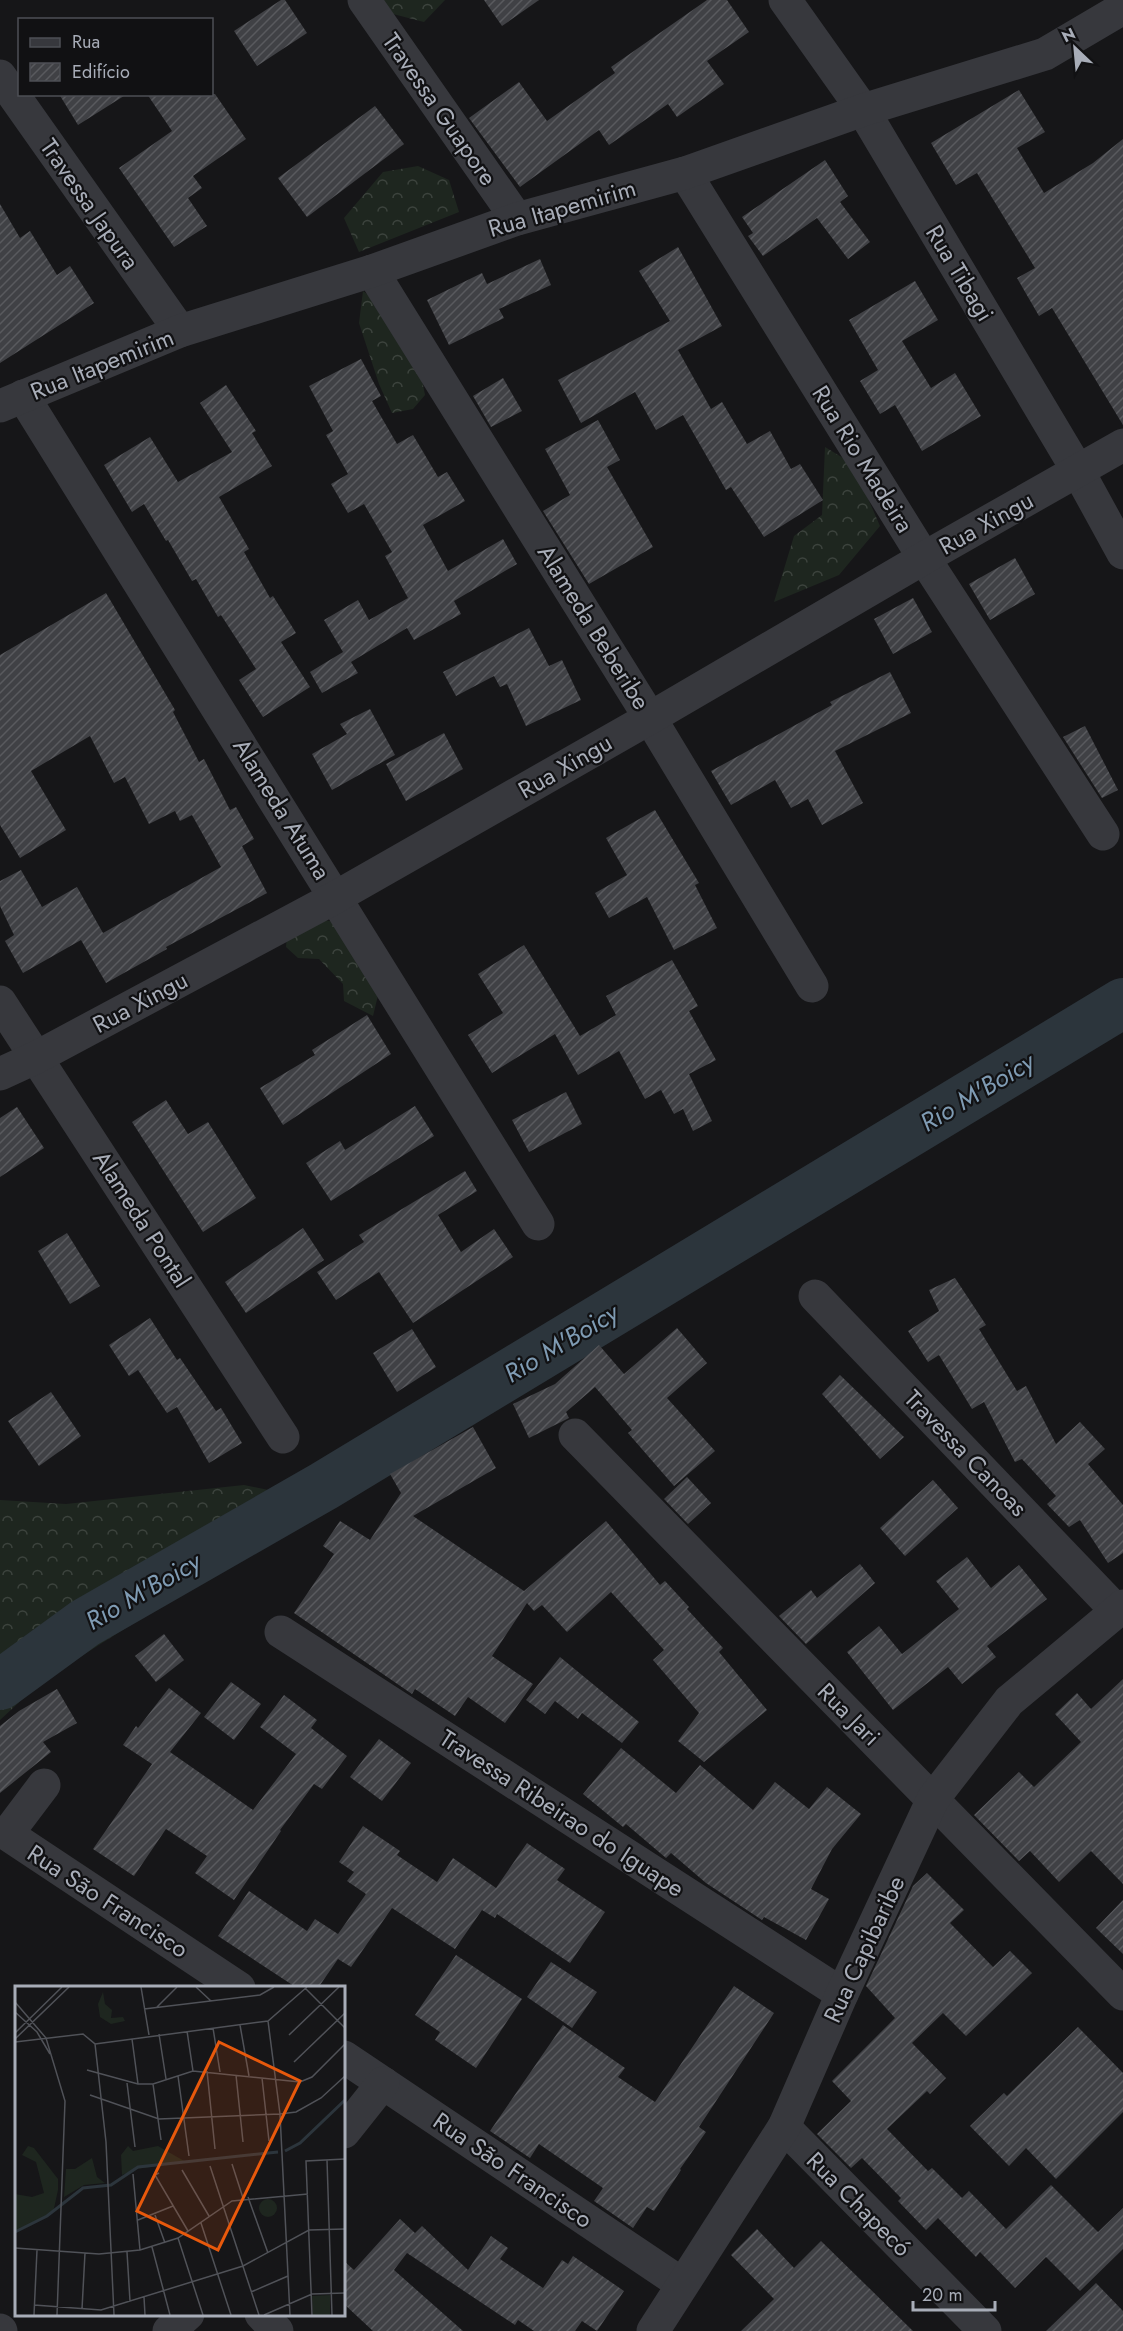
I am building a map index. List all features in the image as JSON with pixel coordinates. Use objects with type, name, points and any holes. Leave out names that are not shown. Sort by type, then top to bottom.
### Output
[{"type":"street","name":"Travessa Guapore","points":[[364,0],[517,219]]},
{"type":"street","name":"Rua Tibagi","points":[[785,0],[863,110],[1078,471],[1123,553]]},
{"type":"street","name":"Rua Itapemirim","points":[[12,401],[180,332],[372,271],[517,219],[685,173],[863,110],[1045,54],[1123,8]]},
{"type":"street","name":"Travessa Japura","points":[[0,76],[180,332]]},
{"type":"street","name":"Rua Rio Madeira","points":[[685,173],[924,558],[1103,834]]},
{"type":"street","name":"Alameda Beberibe","points":[[372,271],[650,718],[812,986]]},
{"type":"street","name":"Alameda Atuma","points":[[12,401],[336,897],[538,1224]]},
{"type":"street","name":"Rua Xingu","points":[[0,1074],[37,1057],[336,897],[1123,445]]},
{"type":"street","name":"Alameda Pontal","points":[[0,1002],[283,1437]]},
{"type":"street","name":"Travessa Canoas","points":[[815,1296],[1120,1608]]},
{"type":"street","name":"Rua Jari","points":[[575,1435],[1123,1994]]},
{"type":"street","name":"Rua Capibaribe","points":[[653,2331],[784,2127],[842,1994],[933,1799],[1009,1701],[1120,1608]]},
{"type":"street","name":"Travessa Ribeirao do Iguape","points":[[281,1632],[842,1994]]},
{"type":"street","name":"Rua São Francisco","points":[[44,1785],[7,1834],[236,1986]]},
{"type":"street","name":"Rua São Francisco","points":[[345,2058],[682,2284]]},
{"type":"street","points":[[345,2131],[383,2083]]},
{"type":"street","name":"Rua Chapecó","points":[[784,2127],[985,2331]]},
{"type":"street","points":[[169,2331],[186,2316]]},
{"type":"street","points":[[263,2316],[277,2331]]},
{"type":"green space","points":[[379,0],[445,0],[424,22],[393,14]]},
{"type":"green space","points":[[418,166],[449,180],[459,212],[359,252],[344,218],[383,172]]},
{"type":"green space","points":[[363,291],[385,307],[420,370],[425,395],[413,409],[392,413],[379,384],[359,323]]},
{"type":"green space","points":[[825,447],[853,464],[880,526],[839,575],[774,602],[794,536],[822,515]]},
{"type":"green space","points":[[308,917],[335,922],[380,987],[373,1016],[344,1001],[343,984],[319,959],[298,958],[286,947],[287,934]]},
{"type":"green space","points":[[244,1485],[278,1492],[289,1525],[42,1681],[0,1720],[0,1500],[66,1504]]},
{"type":"building","points":[[281,0],[285,0],[307,33],[257,66],[234,31]]},
{"type":"building","points":[[484,0],[539,0],[502,26]]},
{"type":"building","points":[[707,0],[727,0],[749,32],[707,61],[724,84],[677,117],[668,104],[609,145],[599,130],[520,187],[469,118],[519,82],[547,121],[615,73],[611,67]]},
{"type":"building","points":[[1019,90],[1045,132],[1017,148],[1044,193],[1093,163],[1123,139],[1123,425],[1052,308],[1039,316],[1017,278],[1035,268],[977,173],[956,185],[931,143]]},
{"type":"building","points":[[215,94],[246,139],[193,176],[202,188],[188,198],[207,226],[174,247],[119,168],[172,131],[148,96],[213,96]]},
{"type":"building","points":[[60,96],[124,96],[78,125]]},
{"type":"building","points":[[375,106],[404,144],[307,217],[278,178]]},
{"type":"building","points":[[825,160],[848,196],[840,202],[870,242],[848,259],[817,218],[763,256],[748,236],[753,233],[742,217]]},
{"type":"building","points":[[0,204],[20,238],[30,231],[57,275],[70,266],[94,303],[0,363]]},
{"type":"building","points":[[678,247],[722,326],[678,350],[711,409],[722,402],[747,444],[770,431],[791,469],[800,464],[823,500],[764,537],[731,487],[726,490],[683,415],[656,430],[635,392],[581,423],[558,380],[670,321],[639,271]]},
{"type":"building","points":[[540,259],[551,285],[499,309],[504,318],[449,345],[427,300],[482,273],[487,284]]},
{"type":"building","points":[[915,281],[938,320],[902,341],[931,388],[955,373],[981,416],[922,451],[895,405],[880,414],[860,381],[878,370],[849,320]]},
{"type":"building","points":[[361,359],[381,396],[372,401],[397,444],[413,435],[438,477],[447,472],[465,501],[423,525],[448,571],[503,539],[517,564],[454,601],[461,614],[414,640],[407,628],[351,662],[358,673],[322,693],[310,672],[343,652],[324,620],[358,600],[369,620],[408,598],[385,556],[392,552],[364,504],[348,513],[331,484],[348,474],[326,435],[333,431],[309,386]]},
{"type":"building","points":[[503,378],[522,411],[491,427],[473,396]]},
{"type":"building","points":[[226,385],[256,431],[252,433],[272,466],[219,497],[249,549],[244,552],[270,598],[273,596],[296,633],[281,642],[310,687],[263,717],[239,680],[256,669],[221,615],[218,617],[196,579],[192,581],[144,504],[132,512],[104,465],[150,437],[178,482],[232,452],[200,403]]},
{"type":"building","points":[[598,420],[620,460],[607,467],[653,547],[589,584],[543,511],[570,495],[545,449]]},
{"type":"building","points":[[1015,558],[1035,594],[990,620],[969,584]]},
{"type":"building","points":[[106,593],[175,710],[173,712],[199,762],[204,759],[230,810],[236,807],[254,839],[242,846],[267,893],[166,947],[167,949],[106,983],[81,940],[23,973],[5,941],[14,935],[0,906],[0,881],[21,870],[42,907],[77,887],[103,933],[221,867],[192,815],[180,821],[175,811],[149,824],[125,777],[114,783],[90,736],[31,771],[66,830],[20,858],[0,825],[0,655]]},
{"type":"building","points":[[913,598],[932,632],[893,654],[874,619]]},
{"type":"building","points":[[529,628],[549,666],[562,660],[581,700],[526,726],[507,684],[500,687],[494,676],[456,696],[443,672]]},
{"type":"building","points":[[890,672],[911,713],[835,751],[863,803],[822,825],[808,799],[791,808],[775,780],[731,805],[711,771],[832,705],[830,702]]},
{"type":"building","points":[[370,709],[395,755],[332,790],[312,754],[347,734],[340,724]]},
{"type":"building","points":[[1085,726],[1118,790],[1102,798],[1063,737]]},
{"type":"building","points":[[444,733],[463,769],[406,801],[386,764]]},
{"type":"building","points":[[655,810],[699,883],[695,885],[717,928],[674,950],[647,897],[609,918],[595,893],[627,875],[606,838]]},
{"type":"building","points":[[524,945],[580,1036],[616,1015],[606,996],[672,960],[698,1006],[689,1011],[716,1060],[689,1074],[712,1121],[693,1131],[683,1109],[674,1114],[661,1090],[645,1099],[619,1051],[578,1075],[555,1034],[492,1073],[468,1035],[503,1013],[478,974]]},
{"type":"building","points":[[367,1015],[391,1054],[283,1125],[260,1088],[315,1055],[312,1050]]},
{"type":"building","points":[[566,1092],[582,1124],[529,1152],[512,1120]]},
{"type":"building","points":[[166,1100],[188,1134],[208,1122],[256,1198],[203,1232],[132,1122]]},
{"type":"building","points":[[415,1106],[434,1136],[331,1201],[306,1163],[340,1141],[345,1150]]},
{"type":"building","points":[[17,1107],[44,1148],[0,1177],[0,1118]]},
{"type":"building","points":[[465,1171],[477,1191],[438,1215],[461,1252],[494,1229],[513,1257],[413,1323],[379,1272],[336,1300],[317,1272],[364,1242],[359,1235]]},
{"type":"building","points":[[303,1228],[324,1260],[246,1313],[225,1282]]},
{"type":"building","points":[[67,1233],[100,1286],[70,1304],[38,1251]]},
{"type":"building","points":[[955,1278],[986,1325],[979,1329],[1017,1391],[1026,1386],[1056,1444],[1080,1422],[1105,1449],[1088,1464],[1123,1505],[1123,1553],[1108,1563],[1080,1520],[1069,1527],[1047,1504],[1056,1496],[1022,1459],[1015,1462],[984,1402],[972,1409],[939,1355],[928,1362],[908,1331],[939,1311],[929,1290]]},
{"type":"building","points":[[150,1318],[177,1360],[180,1358],[216,1411],[221,1408],[242,1443],[209,1463],[177,1407],[167,1413],[138,1370],[129,1376],[109,1345]]},
{"type":"building","points":[[677,1328],[707,1363],[667,1398],[715,1451],[674,1486],[628,1433],[632,1430],[595,1387],[566,1412],[569,1418],[529,1438],[513,1404],[555,1384],[599,1345],[624,1374]]},
{"type":"building","points":[[412,1329],[436,1367],[397,1392],[373,1353]]},
{"type":"building","points":[[840,1375],[904,1437],[880,1459],[822,1394]]},
{"type":"building","points":[[51,1392],[81,1436],[39,1466],[8,1421]]},
{"type":"building","points":[[473,1427],[496,1468],[413,1516],[524,1591],[606,1521],[660,1585],[665,1581],[689,1607],[687,1609],[723,1648],[719,1652],[767,1710],[704,1762],[678,1741],[699,1713],[653,1660],[664,1650],[611,1592],[567,1632],[542,1605],[534,1611],[527,1603],[492,1656],[533,1684],[505,1723],[468,1697],[455,1716],[415,1689],[412,1694],[294,1613],[334,1554],[323,1546],[340,1521],[370,1540],[401,1493],[390,1474]]},
{"type":"building","points":[[687,1477],[711,1503],[688,1524],[664,1499]]},
{"type":"building","points":[[933,1480],[958,1508],[905,1556],[880,1528]]},
{"type":"building","points":[[967,1557],[991,1588],[1019,1565],[1047,1599],[987,1646],[996,1657],[962,1684],[948,1667],[893,1710],[847,1652],[879,1626],[902,1654],[959,1609],[936,1581]]},
{"type":"building","points":[[860,1564],[875,1583],[806,1644],[779,1616],[811,1590],[817,1598]]},
{"type":"building","points":[[164,1634],[184,1660],[156,1682],[135,1656]]},
{"type":"building","points":[[560,1657],[639,1722],[622,1743],[582,1713],[578,1719],[555,1701],[545,1714],[526,1700]]},
{"type":"building","points":[[1123,1679],[1123,1884],[1091,1851],[1059,1882],[1030,1851],[1019,1861],[974,1815],[1019,1772],[1034,1787],[1081,1742],[1055,1714],[1077,1693],[1091,1709]]},
{"type":"building","points":[[231,1682],[261,1704],[234,1740],[204,1717]]},
{"type":"building","points":[[169,1688],[201,1713],[170,1752],[253,1810],[296,1754],[260,1727],[284,1695],[317,1720],[311,1728],[347,1756],[322,1789],[314,1784],[280,1830],[234,1900],[195,1873],[207,1856],[166,1829],[134,1876],[93,1849],[152,1764],[123,1745],[136,1726],[138,1728]]},
{"type":"building","points":[[57,1689],[77,1723],[43,1742],[51,1752],[0,1793],[0,1726],[19,1711]]},
{"type":"building","points":[[379,1739],[411,1763],[382,1801],[350,1777]]},
{"type":"building","points":[[621,1748],[676,1793],[700,1765],[753,1810],[775,1782],[809,1809],[827,1787],[861,1814],[832,1849],[811,1889],[829,1899],[806,1940],[764,1917],[762,1920],[706,1883],[671,1853],[666,1858],[626,1824],[623,1827],[583,1794]]},
{"type":"building","points":[[363,1826],[400,1851],[397,1855],[437,1882],[453,1858],[496,1888],[527,1843],[565,1869],[557,1880],[605,1912],[570,1963],[497,1914],[495,1918],[482,1910],[455,1949],[392,1908],[351,1967],[338,1959],[319,1986],[294,1986],[218,1936],[249,1891],[307,1931],[315,1919],[338,1934],[366,1894],[347,1881],[354,1872],[339,1862]]},
{"type":"building","points":[[927,1873],[964,1910],[950,1923],[993,1967],[1010,1951],[1032,1973],[966,2036],[943,2013],[912,2043],[946,2078],[930,2094],[927,2091],[887,2129],[928,2171],[932,2168],[962,2198],[969,2191],[1006,2229],[1051,2185],[1098,2232],[1123,2208],[1123,2249],[1080,2291],[1046,2257],[1015,2288],[980,2252],[976,2257],[938,2218],[926,2230],[898,2201],[901,2198],[862,2158],[851,2168],[817,2134],[851,2101],[832,2081],[895,2018],[866,1986],[913,1886]]},
{"type":"building","points":[[1123,1900],[1123,1954],[1096,1928]]},
{"type":"building","points":[[456,1955],[522,1999],[476,2068],[435,2040],[440,2032],[415,2015]]},
{"type":"building","points":[[551,1962],[597,1992],[572,2028],[527,1997]]},
{"type":"building","points":[[734,1986],[774,2013],[699,2127],[706,2132],[654,2211],[647,2207],[633,2228],[594,2201],[603,2188],[539,2144],[530,2158],[490,2131],[563,2025],[625,2068],[618,2077],[655,2102]]},
{"type":"building","points":[[1078,2027],[1123,2073],[1123,2112],[1056,2179],[1026,2148],[1009,2166],[970,2126],[1004,2093],[1007,2096]]},
{"type":"building","points":[[400,2219],[415,2233],[422,2226],[468,2270],[491,2236],[508,2248],[500,2259],[543,2288],[562,2260],[568,2264],[573,2256],[624,2291],[597,2331],[582,2321],[575,2331],[534,2331],[518,2320],[515,2325],[407,2253],[394,2270],[463,2331],[373,2331],[345,2305],[345,2262],[354,2270]]},
{"type":"building","points":[[757,2229],[794,2268],[821,2241],[913,2331],[741,2331],[774,2299],[731,2255]]},
{"type":"building","points":[[1096,2283],[1123,2311],[1123,2331],[1046,2331]]},
{"type":"waterway","name":"Rio M'Boicy","points":[[0,1685],[85,1623],[324,1486],[1123,1003]]}]
